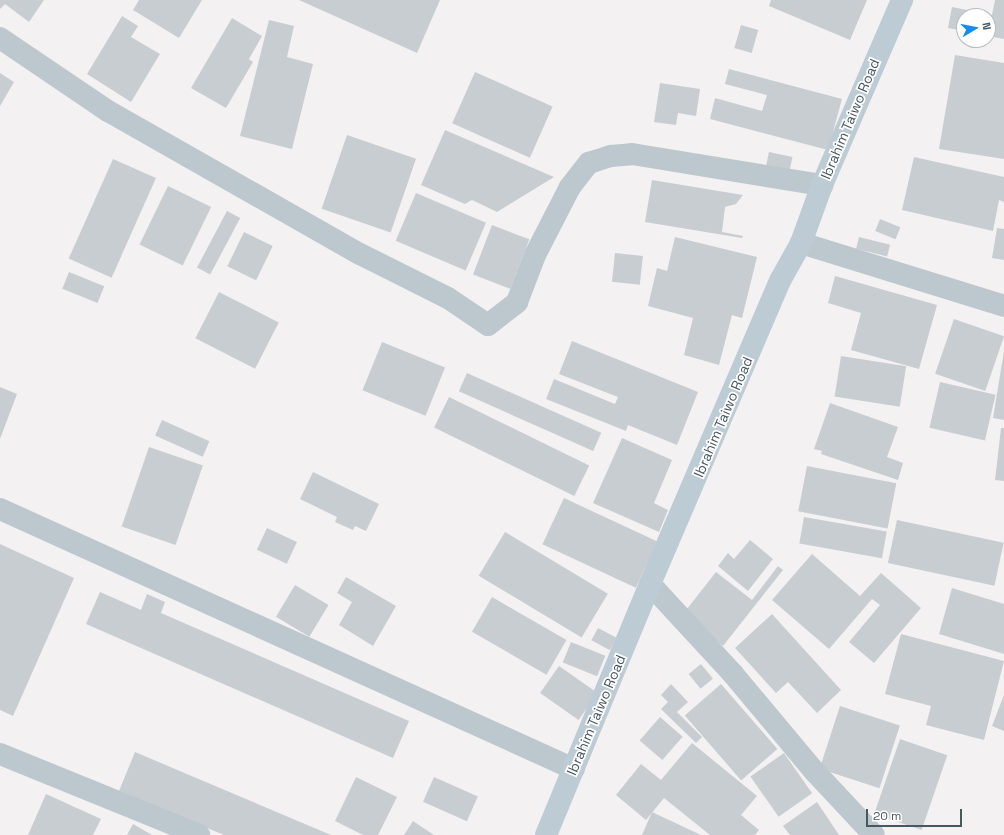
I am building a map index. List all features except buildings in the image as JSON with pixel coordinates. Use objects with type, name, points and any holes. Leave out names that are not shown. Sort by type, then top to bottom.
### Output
[{"type":"main road","name":"Ibrahim Taiwo Road","points":[[546,835],[650,584],[781,279],[801,243],[822,186],[902,0]]},
{"type":"street","points":[[0,38],[108,111],[360,254],[448,298],[488,324],[517,302],[535,255],[570,187],[589,163],[611,156],[632,154],[822,186]]},
{"type":"street","points":[[801,243],[1004,306]]},
{"type":"street","points":[[0,509],[574,769]]},
{"type":"street","points":[[650,584],[733,674],[815,772],[874,835]]},
{"type":"street","points":[[0,754],[199,835]]}]
